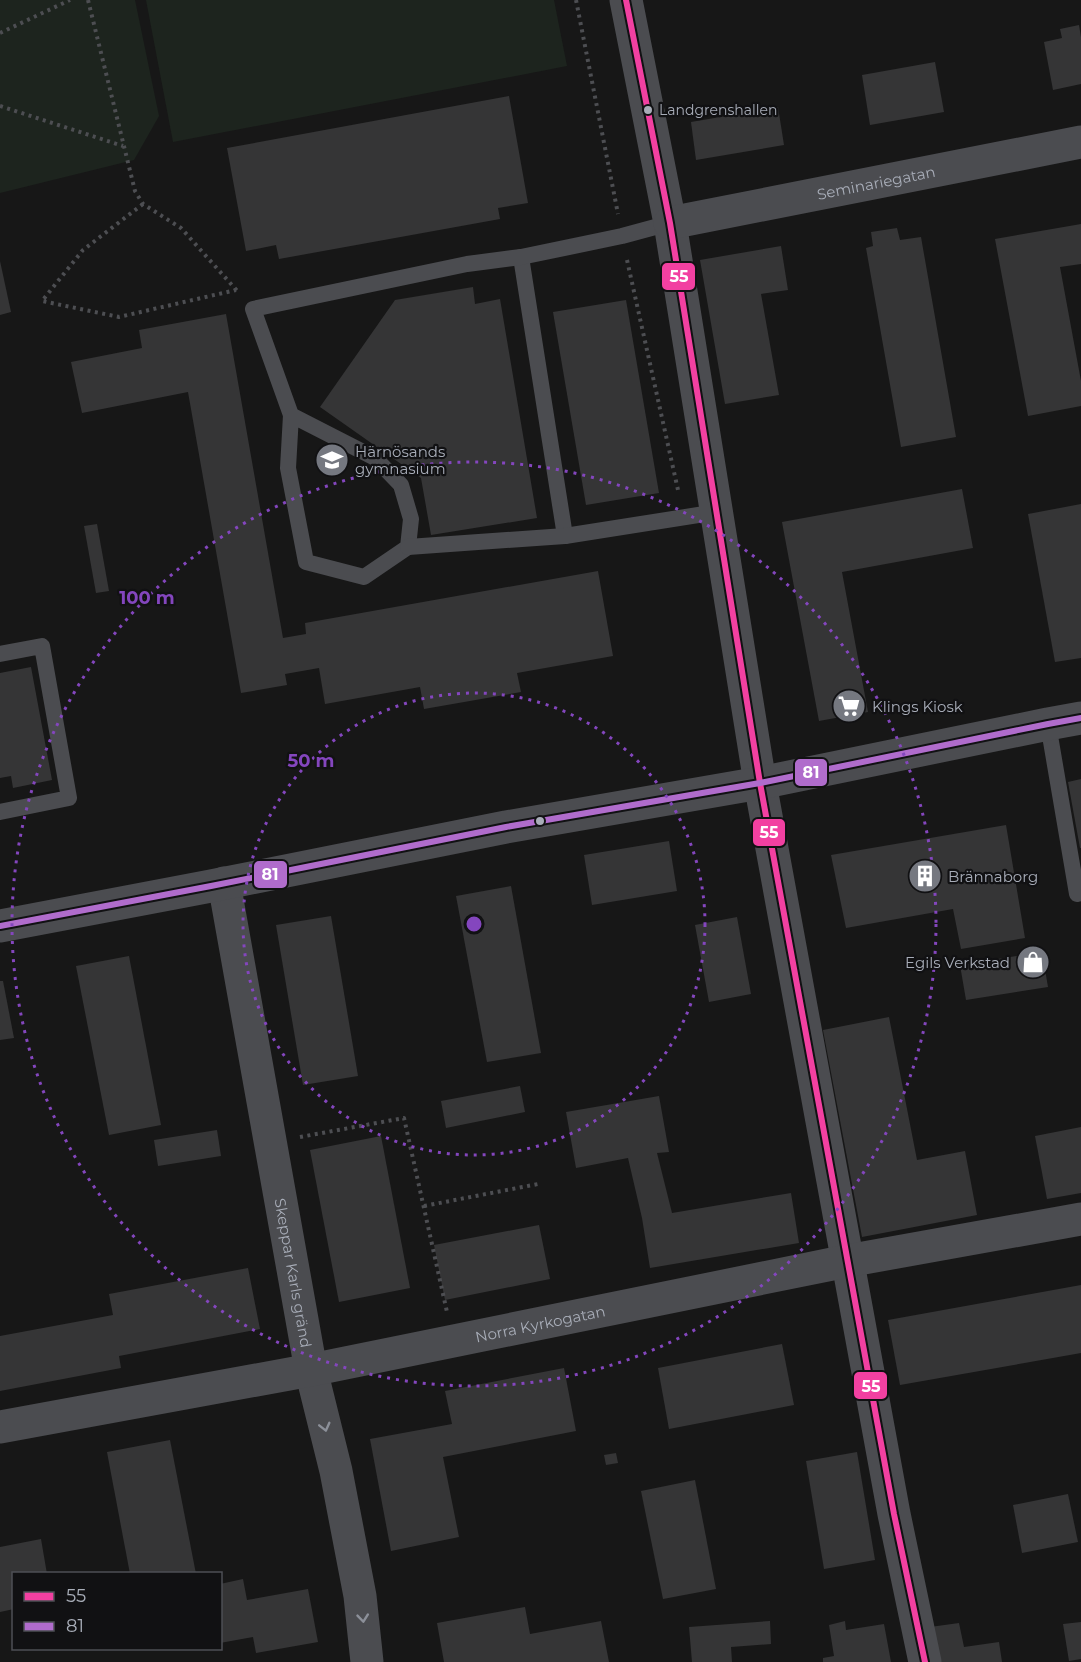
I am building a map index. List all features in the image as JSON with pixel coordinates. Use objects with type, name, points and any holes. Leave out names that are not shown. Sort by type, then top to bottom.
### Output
[{"type":"street","points":[[626,0],[670,223],[760,783],[894,1514],[925,1662]]},
{"type":"street","name":"Seminariegatan","points":[[670,223],[1081,142]]},
{"type":"street","points":[[0,926],[506,827],[760,783],[1081,718]]},
{"type":"street","name":"Skeppar Karls gränd","points":[[224,883],[311,1370],[336,1471],[360,1596],[367,1662]]},
{"type":"street","name":"Norra Kyrkogatan","points":[[0,1427],[311,1370],[847,1261],[1081,1219]]},
{"type":"lane","points":[[670,223],[622,236],[521,257],[467,264],[253,309],[291,415],[288,468],[306,562],[364,577],[408,547],[565,536],[717,512]]},
{"type":"lane","points":[[521,257],[565,536]]},
{"type":"lane","points":[[291,415],[375,458],[401,485],[411,519],[408,547]]},
{"type":"lane","points":[[0,654],[42,646],[69,798],[0,812]]},
{"type":"lane","points":[[1048,723],[1077,894],[1081,893]]},
{"type":"path","points":[[0,33],[70,0]]},
{"type":"path","points":[[88,0],[135,191],[143,204],[181,228],[253,309]]},
{"type":"path","points":[[576,0],[622,236]]},
{"type":"path","points":[[0,106],[124,146]]},
{"type":"path","points":[[143,204],[83,250],[42,301],[119,317],[236,290]]},
{"type":"path","points":[[270,1142],[404,1118],[447,1312]]},
{"type":"path","points":[[424,1206],[538,1184]]},
{"type":"shaded area","points":[[0,0],[135,0],[159,116],[134,160],[0,193]]},
{"type":"shaded area","points":[[146,0],[554,0],[567,66],[173,142]]},
{"type":"building","points":[[1079,25],[1081,84],[1053,90],[1044,42],[1062,38],[1060,29]]},
{"type":"building","points":[[935,62],[944,112],[870,125],[862,75]]},
{"type":"building","points":[[509,96],[528,203],[498,208],[500,219],[279,259],[276,245],[246,251],[227,148]]},
{"type":"building","points":[[778,107],[784,145],[696,160],[691,122]]},
{"type":"building","points":[[1081,224],[1081,264],[1060,267],[1081,381],[1081,406],[1028,416],[995,239]]},
{"type":"building","points":[[897,228],[900,240],[921,237],[956,437],[901,447],[866,248],[873,246],[871,232]]},
{"type":"building","points":[[781,246],[788,290],[761,294],[779,395],[725,404],[700,260]]},
{"type":"building","points":[[0,261],[11,312],[0,315]]},
{"type":"building","points":[[473,287],[475,304],[500,299],[537,518],[431,535],[421,478],[320,407],[395,300]]},
{"type":"building","points":[[626,300],[659,493],[586,505],[553,312]]},
{"type":"building","points":[[226,314],[283,638],[306,634],[305,623],[598,571],[613,656],[517,673],[521,692],[424,709],[420,687],[325,704],[319,668],[285,674],[287,685],[241,693],[188,392],[82,413],[71,362],[142,348],[139,330]]},
{"type":"building","points":[[962,489],[973,548],[842,572],[868,712],[819,721],[782,522]]},
{"type":"building","points":[[1081,504],[1081,658],[1055,662],[1028,514]]},
{"type":"building","points":[[97,524],[109,591],[96,593],[84,526]]},
{"type":"building","points":[[31,667],[52,780],[13,788],[11,776],[0,778],[0,673]]},
{"type":"building","points":[[1081,779],[1081,848],[1080,848],[1068,782]]},
{"type":"building","name":"Brännaborg","points":[[1006,825],[1025,938],[961,949],[953,909],[846,928],[831,855]]},
{"type":"building","points":[[669,841],[677,891],[592,905],[584,855]]},
{"type":"building","points":[[511,886],[541,1053],[487,1062],[456,896]]},
{"type":"building","points":[[331,916],[358,1076],[303,1085],[276,925]]},
{"type":"building","points":[[737,917],[751,994],[709,1002],[695,925]]},
{"type":"building","points":[[1042,952],[1048,987],[966,1000],[960,965]]},
{"type":"building","points":[[129,956],[161,1125],[109,1135],[76,966]]},
{"type":"building","points":[[0,981],[3,981],[14,1038],[0,1040]]},
{"type":"building","points":[[889,1017],[917,1160],[965,1151],[977,1215],[862,1237],[823,1030]]},
{"type":"building","points":[[520,1086],[525,1112],[446,1128],[441,1101]]},
{"type":"building","points":[[659,1096],[669,1152],[657,1153],[672,1213],[791,1193],[799,1243],[650,1268],[642,1218],[628,1158],[576,1168],[566,1112]]},
{"type":"building","points":[[1081,1127],[1081,1193],[1047,1199],[1035,1136]]},
{"type":"building","points":[[217,1130],[221,1156],[158,1166],[154,1140]]},
{"type":"building","points":[[381,1136],[410,1288],[339,1302],[310,1150]]},
{"type":"building","points":[[539,1225],[550,1279],[445,1300],[434,1245]]},
{"type":"building","points":[[248,1268],[260,1329],[119,1356],[121,1368],[0,1391],[0,1336],[113,1315],[109,1294]]},
{"type":"building","points":[[1081,1285],[1081,1353],[900,1385],[888,1320]]},
{"type":"building","points":[[782,1344],[794,1405],[669,1429],[658,1368]]},
{"type":"building","points":[[564,1368],[576,1431],[443,1457],[459,1537],[391,1551],[370,1439],[452,1424],[445,1391]]},
{"type":"building","points":[[170,1440],[196,1572],[130,1572],[107,1452]]},
{"type":"building","points":[[857,1452],[875,1560],[824,1569],[806,1461]]},
{"type":"building","points":[[616,1453],[618,1463],[606,1465],[604,1455]]},
{"type":"building","points":[[695,1480],[716,1589],[663,1599],[641,1491]]},
{"type":"building","points":[[1068,1494],[1078,1542],[1022,1553],[1013,1505]]},
{"type":"building","points":[[41,1539],[47,1572],[12,1572],[12,1609],[0,1612],[0,1547]]},
{"type":"building","points":[[243,1579],[247,1600],[308,1589],[318,1642],[256,1653],[253,1637],[222,1643],[222,1584]]},
{"type":"building","points":[[525,1607],[530,1634],[601,1621],[609,1662],[444,1662],[437,1623]]},
{"type":"building","points":[[770,1621],[771,1644],[731,1647],[732,1662],[692,1662],[689,1627]]},
{"type":"building","points":[[845,1621],[846,1630],[884,1624],[891,1662],[823,1662],[823,1658],[834,1656],[829,1625]]},
{"type":"building","points":[[1081,1622],[1081,1659],[1069,1661],[1063,1624]]},
{"type":"building","points":[[959,1623],[964,1647],[999,1642],[1002,1662],[937,1662],[930,1627]]},
{"type":"transit line","name":"55","points":[[626,0],[670,223],[760,783],[894,1514],[925,1662]]},
{"type":"transit line","name":"81","points":[[0,926],[506,827],[760,783],[1081,718]]},
{"type":"place","name":"Landgrenshallen","points":[[648,110]]},
{"type":"place","name":"Härnösands gymnasium","points":[[332,460]]},
{"type":"place","name":"Klings Kiosk","points":[[849,706]]},
{"type":"place","name":"Brännaborg","points":[[925,876]]},
{"type":"place","name":"Egils Verkstad","points":[[1033,962]]}]
